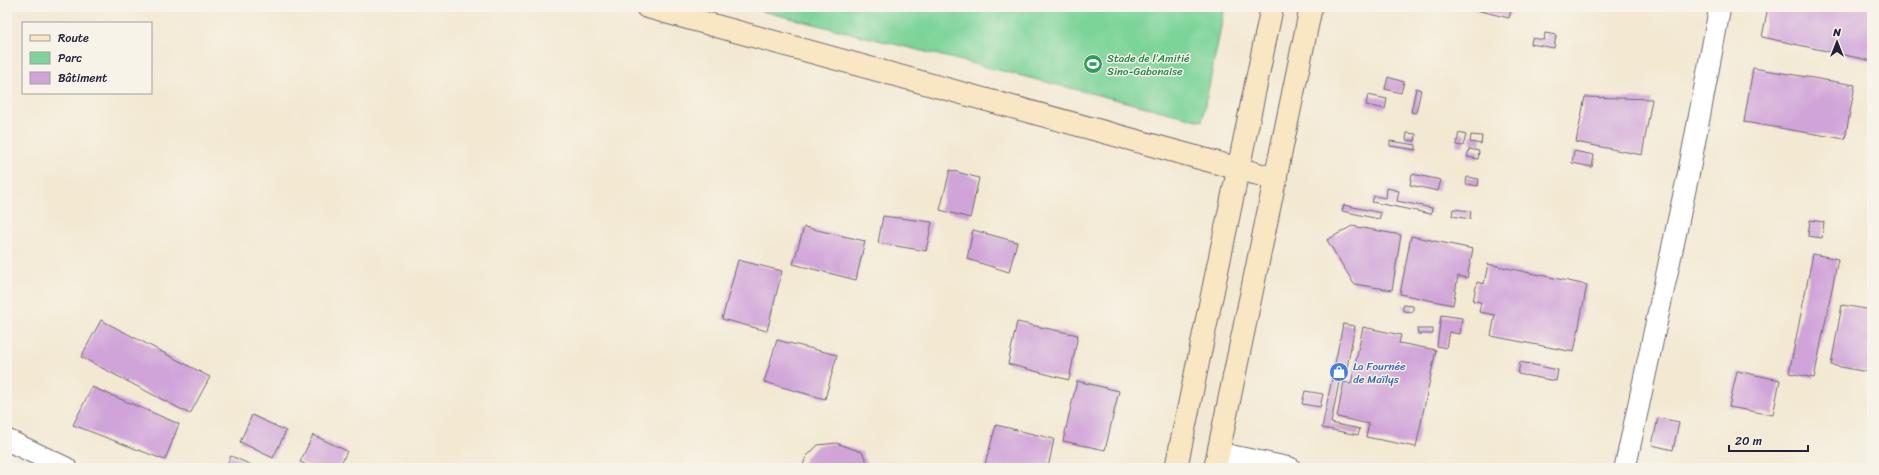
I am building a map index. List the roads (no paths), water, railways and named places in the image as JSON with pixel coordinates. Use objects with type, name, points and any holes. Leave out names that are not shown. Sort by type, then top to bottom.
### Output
[{"type":"street","points":[[647,7],[1276,179]]},
{"type":"street","points":[[1176,468],[1272,7]]},
{"type":"street","points":[[1290,468],[1217,461],[1311,7]]},
{"type":"street","points":[[1626,468],[1689,171],[1720,7]]},
{"type":"street","points":[[7,440],[66,468]]},
{"type":"place","name":"Stade de l’Amitié Sino-Gabonaise","points":[[1093,64]]},
{"type":"place","name":"La Fournée de Maïlys","points":[[1339,372]]}]
